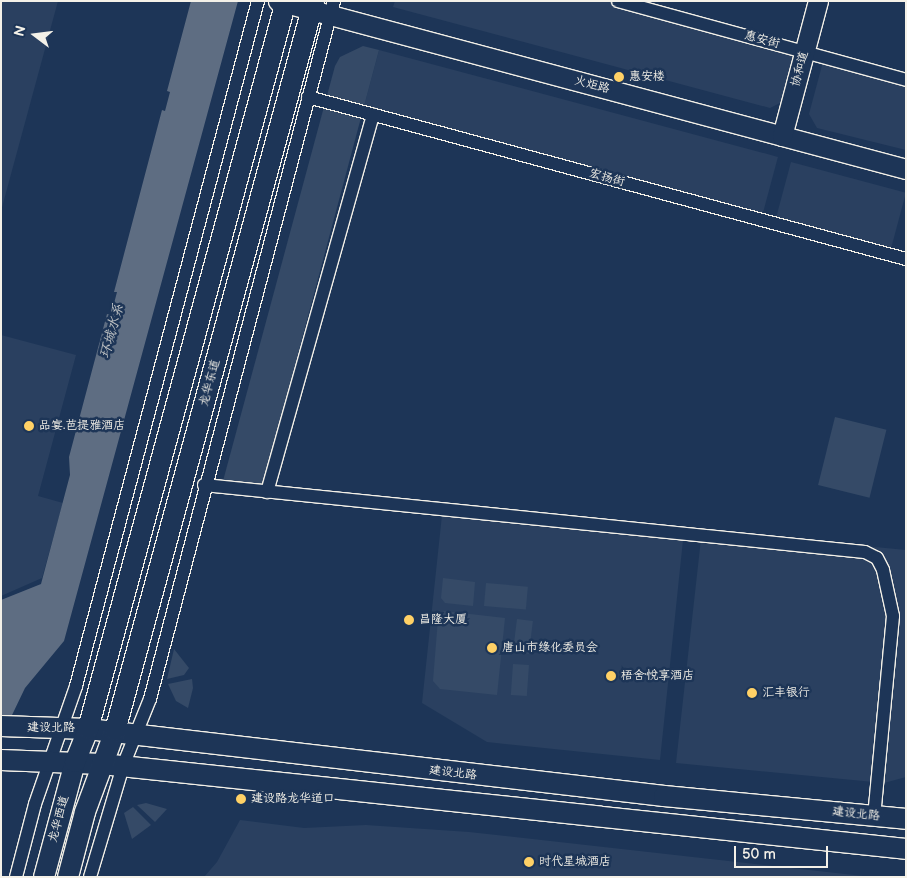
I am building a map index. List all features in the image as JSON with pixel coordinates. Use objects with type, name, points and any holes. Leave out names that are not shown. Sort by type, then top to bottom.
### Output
[{"type":"main road","points":[[75,762],[88,729],[283,2]]},
{"type":"main road","name":"龙华东道","points":[[102,764],[124,734],[322,7]]},
{"type":"main road","name":"建设北路","points":[[11,727],[88,729],[655,795],[906,819]]},
{"type":"main road","points":[[7,761],[102,764],[906,849]]},
{"type":"main road","name":"龙华西道","points":[[44,877],[75,762]]},
{"type":"main road","name":"龙华西道","points":[[68,877],[102,764]]},
{"type":"street","points":[[16,877],[62,728],[258,1]]},
{"type":"street","name":"惠安街","points":[[618,1],[906,80]]},
{"type":"street","name":"协和道","points":[[782,136],[818,1]]},
{"type":"street","name":"火炬路","points":[[283,2],[322,7],[906,169]]},
{"type":"street","points":[[90,877],[122,766],[124,734],[150,699],[204,485],[308,96],[322,7]]},
{"type":"street","name":"宏扬街","points":[[308,96],[906,259]]},
{"type":"street","points":[[268,492],[373,115]]},
{"type":"street","points":[[204,485],[865,552],[877,558],[883,570],[893,622],[874,816]]},
{"type":"shaded area","points":[[1,1],[58,1],[1,211]]},
{"type":"shaded area","points":[[395,1],[606,1],[802,52],[790,98],[770,108],[393,7]]},
{"type":"shaded area","points":[[363,46],[379,50],[263,485],[223,481],[335,66],[340,57]]},
{"type":"shaded area","points":[[379,50],[778,157],[763,213],[364,106]]},
{"type":"shaded area","points":[[824,58],[906,79],[906,150],[817,128],[809,114]]},
{"type":"shaded area","points":[[791,162],[906,193],[891,250],[776,219]]},
{"type":"shaded area","name":"品宴.芭提雅酒店","points":[[1,335],[76,355],[38,496],[63,503],[42,578],[1,596]]},
{"type":"shaded area","points":[[835,417],[886,430],[869,498],[818,485]]},
{"type":"shaded area","points":[[442,515],[683,540],[660,760],[487,742],[422,703]]},
{"type":"shaded area","points":[[702,530],[906,550],[906,777],[884,783],[676,763]]},
{"type":"shaded area","points":[[443,578],[475,582],[473,606],[445,603],[441,598]]},
{"type":"shaded area","points":[[486,583],[528,587],[526,610],[484,606]]},
{"type":"shaded area","points":[[444,611],[505,618],[497,695],[440,689],[433,681],[438,619]]},
{"type":"shaded area","points":[[517,619],[533,621],[529,654],[513,652]]},
{"type":"shaded area","points":[[174,649],[189,668],[184,675],[167,679]]},
{"type":"shaded area","points":[[513,664],[529,665],[527,696],[511,695]]},
{"type":"shaded area","points":[[192,679],[193,688],[188,708],[176,701],[168,684]]},
{"type":"shaded area","points":[[146,803],[167,809],[155,822],[137,805]]},
{"type":"shaded area","points":[[133,807],[151,825],[132,839],[124,813]]},
{"type":"shaded area","points":[[240,820],[304,828],[366,825],[469,832],[872,877],[204,877],[217,862]]},
{"type":"water","name":"环城水系","points":[[191,1],[238,1],[64,641],[25,688],[1,738],[1,600],[41,584],[70,475],[69,457],[107,314],[111,315],[117,292],[114,292],[162,110],[165,111],[170,92],[167,91]]},
{"type":"place","name":"惠安楼","points":[[619,77]]},
{"type":"place","name":"品宴.芭提雅酒店","points":[[29,426]]},
{"type":"place","name":"昌隆大厦","points":[[409,620]]},
{"type":"place","name":"唐山市绿化委员会","points":[[492,648]]},
{"type":"place","name":"梧舍·悦享酒店","points":[[611,676]]},
{"type":"place","name":"汇丰银行","points":[[752,693]]},
{"type":"place","name":"建设路龙华道口","points":[[241,799]]},
{"type":"place","name":"时代星城酒店","points":[[529,862]]}]
